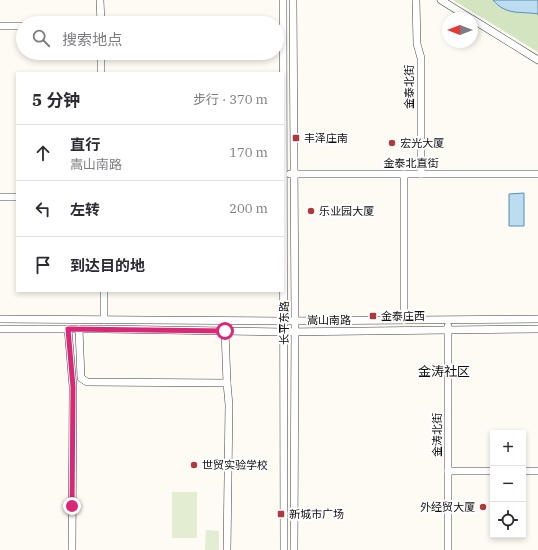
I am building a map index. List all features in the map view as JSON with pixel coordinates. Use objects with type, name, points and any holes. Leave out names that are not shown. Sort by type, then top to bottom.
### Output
[{"type":"street","points":[[100,0],[101,16]]},
{"type":"street","name":"长平东路","points":[[281,16],[283,0]]},
{"type":"street","name":"长平东路","points":[[293,0],[295,320],[294,550]]},
{"type":"street","name":"金泰北街","points":[[416,0],[417,44],[421,58],[421,174]]},
{"type":"street","points":[[440,0],[460,12]]},
{"type":"street","points":[[478,23],[538,60]]},
{"type":"street","points":[[0,26],[16,26]]},
{"type":"street","points":[[284,26],[293,26]]},
{"type":"street","points":[[101,60],[101,72]]},
{"type":"street","name":"长平东路","points":[[281,60],[281,72]]},
{"type":"street","name":"长平东路","points":[[284,174],[284,550]]},
{"type":"street","name":"金泰北直街","points":[[284,174],[538,174]]},
{"type":"street","points":[[404,174],[404,320]]},
{"type":"street","points":[[0,197],[16,197]]},
{"type":"street","points":[[104,292],[104,320]]},
{"type":"street","name":"嵩山南路","points":[[0,319],[284,321],[538,319]]},
{"type":"street","name":"金涛北街","points":[[448,320],[448,550]]},
{"type":"street","name":"嵩山南路","points":[[0,329],[284,332],[538,329]]},
{"type":"street","points":[[68,329],[73,387],[72,550]]},
{"type":"street","points":[[80,329],[81,378],[87,382],[227,383]]},
{"type":"street","points":[[225,331],[229,405],[227,550]]},
{"type":"street","points":[[448,471],[490,471]]},
{"type":"street","points":[[526,471],[538,471]]},
{"type":"green space","points":[[453,0],[493,0],[497,5],[538,14],[538,52],[478,15],[478,12],[473,12]]},
{"type":"green space","points":[[172,492],[197,492],[197,538],[172,538]]},
{"type":"green space","points":[[206,530],[219,531],[219,550],[205,550]]},
{"type":"water","points":[[493,0],[538,0],[538,14],[508,11],[503,9]]},
{"type":"water","points":[[524,193],[524,226],[509,226],[509,194]]},
{"type":"place","name":"丰泽庄南","points":[[296,138]]},
{"type":"place","name":"宏光大厦","points":[[392,143]]},
{"type":"place","name":"乐业园大厦","points":[[311,211]]},
{"type":"place","name":"金泰庄西","points":[[373,316]]},
{"type":"place","name":"世贸实验学校","points":[[194,465]]},
{"type":"place","name":"外经贸大厦","points":[[483,507]]},
{"type":"place","name":"新城市广场","points":[[281,514]]},
{"type":"district","name":"金涛社区","points":[[444,371]]},
{"type":"route","points":[[72,506],[73,387],[68,329],[225,331]]}]
